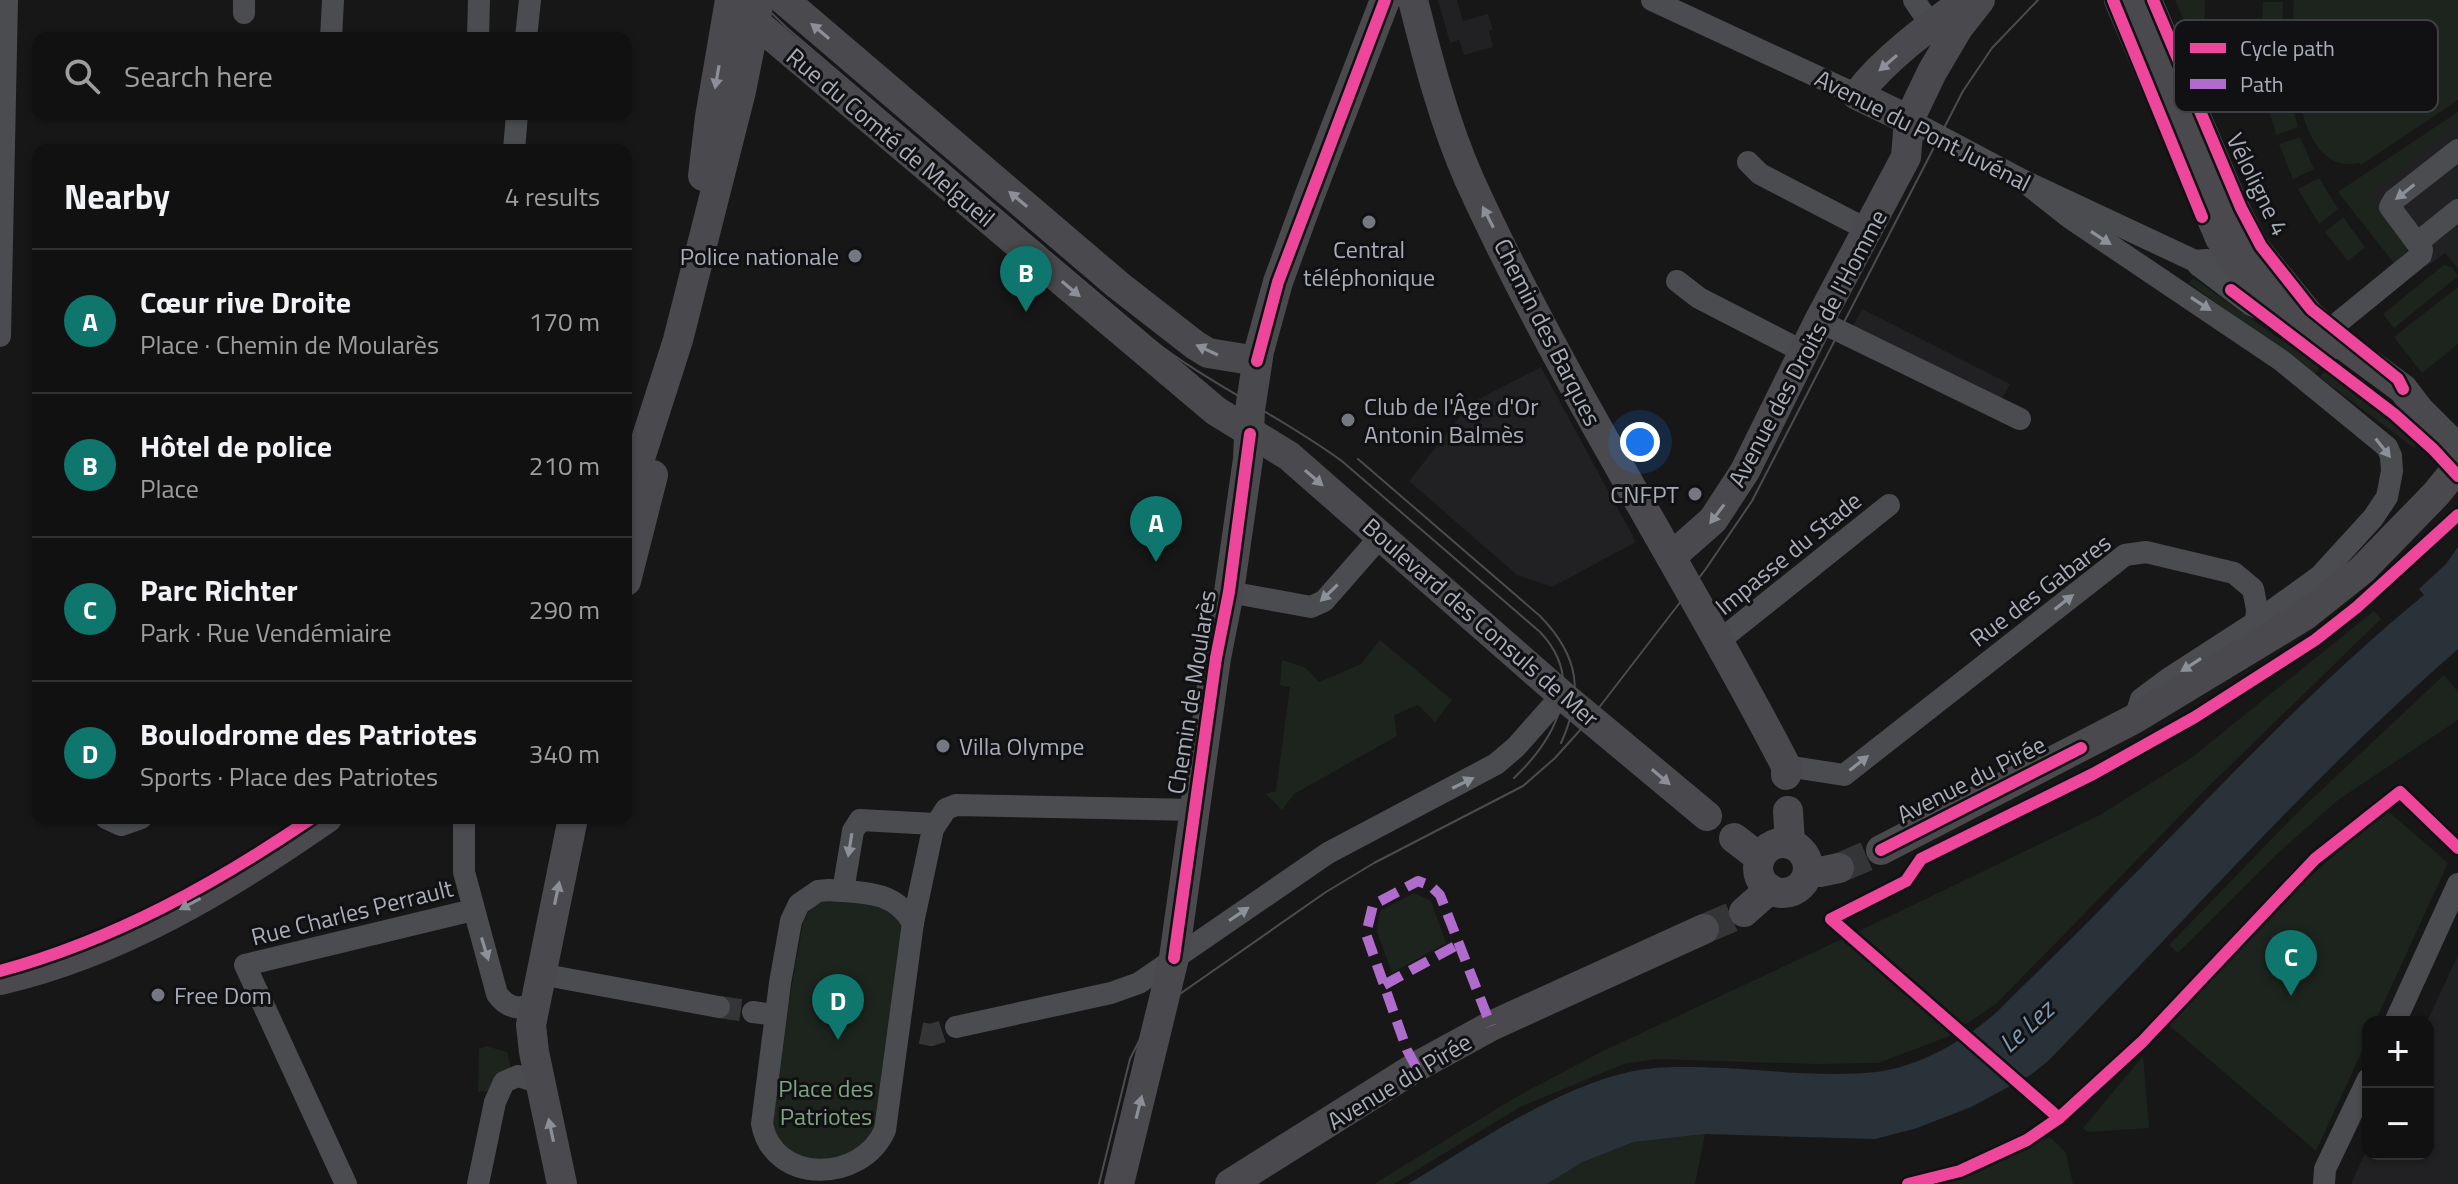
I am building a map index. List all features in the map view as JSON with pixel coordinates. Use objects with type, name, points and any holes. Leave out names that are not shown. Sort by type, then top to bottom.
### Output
[{"type":"main road","name":"Rue du Comté de Melgueil","points":[[732,0],[757,11],[794,54],[1151,357],[1216,411],[1250,434]]},
{"type":"main road","points":[[691,283],[710,117],[732,0]]},
{"type":"main road","name":"Rue du Comté de Melgueil","points":[[784,0],[1118,285],[1195,345],[1208,353],[1257,361]]},
{"type":"main road","name":"Chemin de Moularès","points":[[1119,1184],[1174,958],[1216,658],[1229,592],[1257,361],[1278,282],[1385,0]]},
{"type":"main road","name":"Chemin des Barques","points":[[1413,0],[1443,109],[1469,178],[1587,411],[1719,641],[1786,770]]},
{"type":"main road","points":[[1857,95],[1868,80],[1966,0]]},
{"type":"main road","points":[[1909,120],[1942,54],[1980,0]]},
{"type":"main road","points":[[2119,0],[2203,202],[2220,238],[2245,277]]},
{"type":"main road","points":[[2147,0],[2174,63]]},
{"type":"main road","points":[[632,483],[678,340],[741,91],[757,11]]},
{"type":"main road","points":[[741,91],[771,64],[794,54]]},
{"type":"main road","name":"Avenue du Pont Juvénal","points":[[1857,95],[1909,120]]},
{"type":"main road","points":[[2195,112],[2251,242],[2287,308]]},
{"type":"main road","name":"Avenue des Droits de l'Homme","points":[[1671,557],[1709,525],[1737,484],[1906,157],[1909,120]]},
{"type":"main road","name":"Avenue du Pont Juvénal","points":[[2245,277],[2326,342],[2403,389],[2452,443]]},
{"type":"main road","points":[[632,557],[673,393],[678,340]]},
{"type":"main road","name":"Boulevard des Consuls de Mer","points":[[1250,434],[1289,456],[1562,695],[1707,816]]},
{"type":"main road","name":"Avenue du Pirée","points":[[1881,850],[2134,719],[2304,616],[2362,570],[2458,467]]},
{"type":"main road","points":[[1788,811],[1790,844]]},
{"type":"main road","points":[[0,980],[56,963],[172,914],[255,867],[318,824]]},
{"type":"main road","points":[[562,1184],[534,1052],[535,1000],[572,824]]},
{"type":"main road","points":[[1734,838],[1760,858]]},
{"type":"main road","points":[[1776,844],[1790,844],[1804,854],[1808,870],[1805,879],[1794,891],[1778,892],[1770,889],[1759,875],[1760,858],[1776,844]]},
{"type":"main road","points":[[1808,870],[1820,872],[1839,868]]},
{"type":"main road","points":[[1744,912],[1770,889]]},
{"type":"main road","name":"Avenue du Pirée","points":[[1230,1184],[1416,1067],[1491,1026],[1704,929]]},
{"type":"street","points":[[0,336],[7,0]]},
{"type":"street","points":[[331,32],[333,0]]},
{"type":"street","points":[[478,32],[479,0]]},
{"type":"street","points":[[527,32],[530,0]]},
{"type":"street","name":"Avenue du Pont Juvénal","points":[[1652,0],[1857,95]]},
{"type":"street","points":[[1914,0],[1933,24],[1942,54]]},
{"type":"street","points":[[514,144],[516,120]]},
{"type":"street","name":"Avenue du Pont Juvénal","points":[[1909,120],[2022,180],[2145,238],[2195,261],[2207,260],[2245,277]]},
{"type":"street","points":[[2326,342],[2344,318],[2418,259],[2422,250],[2390,207],[2394,200],[2458,150]]},
{"type":"street","points":[[1748,162],[1760,174],[1868,230]]},
{"type":"street","points":[[2022,180],[2070,218],[2282,361],[2387,447],[2391,456],[2392,471],[2387,497],[2373,518],[2320,576],[2141,699],[2134,719]]},
{"type":"street","points":[[2417,243],[2458,210]]},
{"type":"street","points":[[2136,261],[2145,238]]},
{"type":"street","name":"Avenue du Pont Juvénal","points":[[2195,261],[2201,270],[2251,305],[2287,308]]},
{"type":"street","points":[[1677,281],[1699,298],[1804,352]]},
{"type":"street","points":[[1819,321],[2020,419]]},
{"type":"street","name":"Impasse du Stade","points":[[1719,641],[1889,505]]},
{"type":"street","points":[[1229,592],[1311,607],[1324,601],[1381,536]]},
{"type":"street","name":"Rue des Gabares","points":[[1786,770],[1844,775],[2125,555],[2146,552],[2234,573],[2253,589],[2256,622]]},
{"type":"street","points":[[956,1027],[1111,993],[1139,983],[1328,853],[1496,764],[1516,747],[1562,695]]},
{"type":"street","points":[[913,923],[901,905],[892,899],[843,891],[818,891],[794,911],[764,1014],[763,1112],[764,1138],[778,1160],[797,1180],[839,1178],[859,1168],[879,1147],[910,1032],[913,923],[935,824],[946,809],[956,805],[1194,810]]},
{"type":"street","points":[[843,891],[853,831],[860,820],[935,824]]},
{"type":"street","points":[[464,824],[464,872],[497,994],[502,1001],[523,1008],[535,1000],[719,1007]]},
{"type":"street","points":[[2398,1016],[2458,884]]},
{"type":"street","name":"Rue Charles Perrault","points":[[346,1184],[245,965],[473,910]]},
{"type":"street","points":[[2415,1016],[2458,925]]},
{"type":"street","points":[[478,1184],[495,1102],[504,1082],[518,1076],[541,1083]]},
{"type":"street","points":[[2324,1184],[2325,1169],[2364,1088]]},
{"type":"street","points":[[2337,1184],[2362,1127]]},
{"type":"shaded area","points":[[1438,0],[1457,0],[1463,21],[1488,14],[1493,30],[1489,31],[1493,47],[1464,55],[1459,40],[1450,43]]},
{"type":"shaded area","points":[[2458,121],[2458,268],[2445,253],[2426,267],[2366,195]]},
{"type":"shaded area","points":[[1862,309],[2010,384],[2001,400],[1853,326]]},
{"type":"shaded area","points":[[1541,367],[1636,542],[1552,587],[1517,575],[1409,481],[1471,403]]},
{"type":"shaded area","points":[[2458,955],[2458,1184],[2351,1184],[2362,1160],[2434,1160],[2434,1016],[2430,1016]]},
{"type":"green space","points":[[2175,0],[2205,0],[2204,20],[2184,20]]},
{"type":"green space","points":[[2294,0],[2458,0],[2458,100],[2361,165],[2337,162],[2320,150],[2303,112],[2438,112],[2438,20],[2294,20]]},
{"type":"green space","points":[[2263,2],[2283,2],[2282,20],[2262,20]]},
{"type":"green space","points":[[2270,112],[2294,112],[2298,127],[2276,135]]},
{"type":"green space","points":[[2458,112],[2458,122],[2368,195],[2409,249],[2394,263],[2338,192]]},
{"type":"green space","points":[[2300,137],[2314,169],[2293,179],[2279,144]]},
{"type":"green space","points":[[2319,178],[2338,209],[2319,224],[2298,189]]},
{"type":"green space","points":[[2343,217],[2365,247],[2348,261],[2325,232]]},
{"type":"green space","points":[[2444,265],[2452,267],[2458,276],[2394,328],[2383,314]]},
{"type":"green space","points":[[2193,278],[2320,367],[2315,374],[2189,283]]},
{"type":"green space","points":[[2458,287],[2458,344],[2422,373],[2394,337]]},
{"type":"green space","points":[[2325,371],[2393,418],[2420,442],[2414,448],[2320,377]]},
{"type":"green space","points":[[2374,611],[2381,619],[2208,787],[1996,1004],[1947,1037],[1878,1063],[1656,1059],[1624,1064],[1520,1107],[1394,1184],[1374,1184],[1516,1097],[1599,1053],[2100,815],[2191,758]]},
{"type":"green space","points":[[1380,640],[1452,700],[1435,722],[1418,705],[1394,715],[1397,736],[1294,794],[1282,810],[1266,794],[1276,791],[1290,687],[1280,685],[1282,660],[1306,668],[1319,682],[1361,664]]},
{"type":"green space","points":[[2444,675],[2458,692],[2458,720],[2338,800],[2278,853],[2178,953],[2169,945],[2297,813]]},
{"type":"green space","points":[[2389,812],[2448,863],[2378,1016],[2362,1016],[2362,1051],[2316,1151],[2169,1025],[2301,885]]},
{"type":"green space","points":[[1414,893],[1431,901],[1446,943],[1392,973],[1377,932],[1380,911]]},
{"type":"green space","name":"Place des Patriotes","points":[[825,900],[893,909],[907,929],[876,1132],[869,1148],[817,1171],[772,1137],[771,1102],[803,923],[811,908]]},
{"type":"green space","points":[[486,1046],[507,1052],[511,1070],[490,1091],[478,1092],[479,1049]]},
{"type":"green space","points":[[2143,1056],[2149,1128],[2088,1132],[2083,1128]]},
{"type":"green space","points":[[1705,1134],[1695,1184],[1547,1184],[1583,1162],[1634,1142]]},
{"type":"green space","points":[[2051,1138],[2066,1153],[2073,1184],[1908,1184],[1960,1171],[2027,1140]]},
{"type":"water","name":"Le Lez","points":[[2458,547],[2458,649],[2351,748],[2048,1061],[2029,1076],[1971,1107],[1917,1128],[1875,1139],[1705,1134],[1634,1142],[1583,1162],[1547,1184],[1408,1184],[1543,1105],[1600,1080],[1629,1072],[1689,1067],[1820,1074],[1876,1072],[1926,1058],[1958,1041],[1999,1010],[2304,702],[2424,595],[2419,589],[2446,564]]},
{"type":"pier","points":[[1970,1032],[2022,1080],[2013,1085],[1959,1039]]},
{"type":"tunnel","points":[[1839,868],[1881,850]]},
{"type":"tunnel","points":[[1704,929],[1744,912]]},
{"type":"tunnel","points":[[719,1007],[753,1012]]},
{"type":"tunnel","points":[[921,1033],[931,1035],[956,1027]]},
{"type":"tram line","points":[[758,0],[1149,337],[1343,462],[1540,632],[1554,651],[1562,670],[1560,709],[1542,746],[1514,778]]},
{"type":"tram line","points":[[1099,1184],[1130,1059],[1145,1029],[1164,1005],[1326,892],[1374,863],[1523,786],[1555,758],[1591,718],[1705,570],[1752,501],[1963,91],[1992,48],[2038,0]]},
{"type":"tram line","points":[[1358,459],[1540,616],[1553,631],[1570,660],[1574,675],[1573,707],[1561,743]]},
{"type":"marked path","points":[[1416,1067],[1407,1050],[1366,934],[1373,905],[1418,881],[1431,886],[1440,895],[1491,1026]]},
{"type":"marked path","points":[[1384,985],[1459,944]]},
{"type":"cycle path","points":[[1257,361],[1278,282],[1385,0]]},
{"type":"cycle path","points":[[2113,0],[2202,217]]},
{"type":"cycle path","name":"Véloligne 4","points":[[2153,0],[2174,50]]},
{"type":"cycle path","name":"Véloligne 4","points":[[2200,112],[2241,208],[2261,246],[2311,309],[2398,379],[2403,389]]},
{"type":"cycle path","points":[[2231,290],[2394,414],[2458,476]]},
{"type":"cycle path","points":[[1174,958],[1250,434]]},
{"type":"cycle path","points":[[2059,1118],[1831,919],[1906,881],[1921,859],[2093,774],[2195,717],[2315,640],[2357,607],[2458,515]]},
{"type":"cycle path","points":[[1881,850],[2081,748]]},
{"type":"cycle path","points":[[1908,1184],[1960,1171],[2027,1140],[2059,1118],[2142,1042],[2315,859],[2400,792],[2458,848]]},
{"type":"cycle path","points":[[0,971],[83,943],[162,908],[303,824]]},
{"type":"place","name":"Central téléphonique","points":[[1369,222]]},
{"type":"place","name":"Police nationale","points":[[855,256]]},
{"type":"place","name":"Hôtel de police","points":[[1026,312]]},
{"type":"place","name":"Club de l'Âge d'Or Antonin Balmès","points":[[1348,420]]},
{"type":"place","name":"CNFPT","points":[[1695,494]]},
{"type":"place","name":"Cœur rive Droite","points":[[1156,562]]},
{"type":"place","name":"Villa Olympe","points":[[943,746]]},
{"type":"place","name":"Free Dom","points":[[158,995]]},
{"type":"place","name":"Parc Richter","points":[[2291,996]]},
{"type":"place","name":"Boulodrome des Patriotes","points":[[838,1040]]}]
